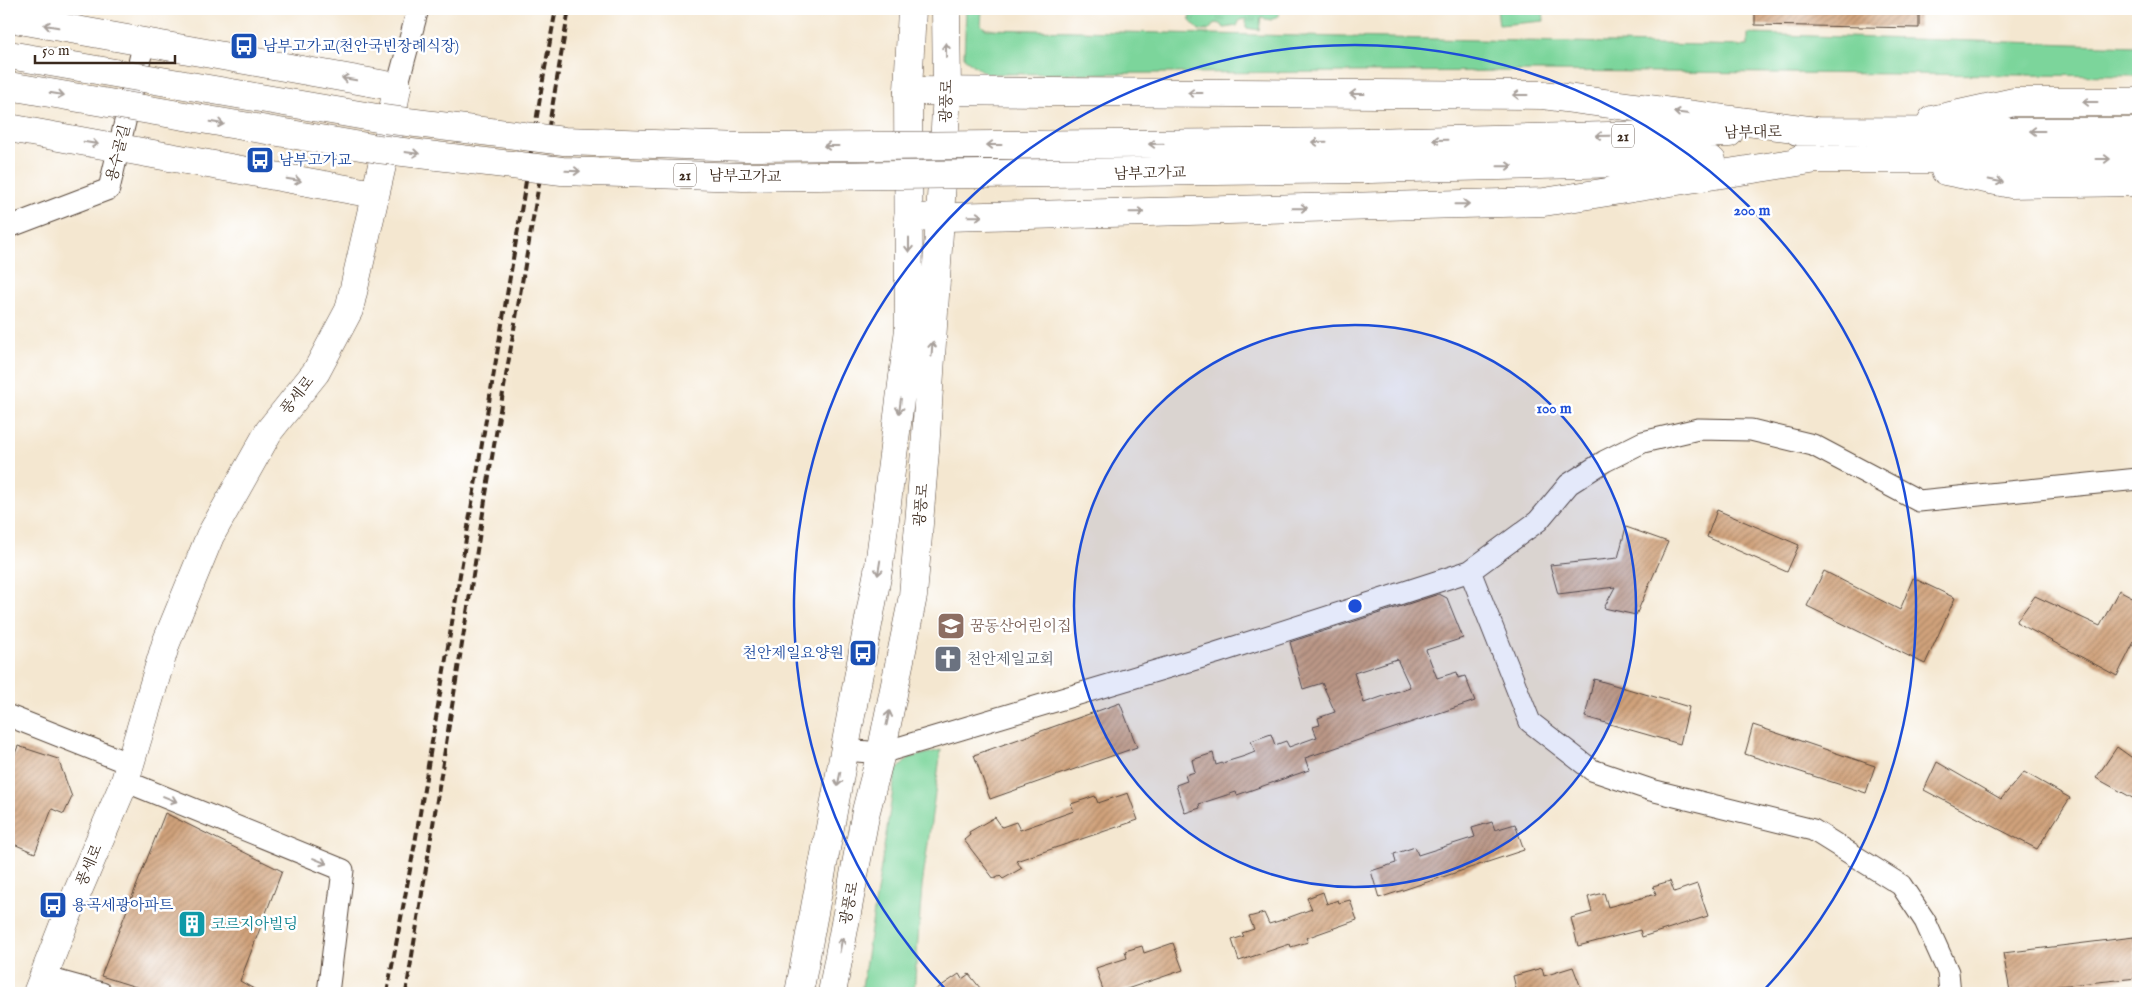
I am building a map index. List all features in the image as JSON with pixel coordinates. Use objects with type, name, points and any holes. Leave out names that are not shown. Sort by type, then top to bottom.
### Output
[{"type":"main road","points":[[799,993],[880,566],[909,329],[908,91],[912,9]]},
{"type":"main road","name":"광풍로","points":[[832,993],[866,811],[881,753],[913,596],[925,451],[947,92],[946,9]]},
{"type":"main road","points":[[9,18],[397,87]]},
{"type":"main road","name":"남부고가교","points":[[9,55],[383,119],[564,141],[744,146],[1368,142]]},
{"type":"main road","name":"남부고가교","points":[[9,86],[378,149],[562,171],[752,177],[1369,169]]},
{"type":"main road","name":"풍세로","points":[[41,985],[65,921],[127,773],[166,643],[210,536],[269,431],[316,372],[349,310],[388,139],[397,87]]},
{"type":"main road","points":[[908,91],[1543,95],[1816,131]]},
{"type":"main road","points":[[1879,131],[2014,102],[2138,102]]},
{"type":"main road","points":[[9,128],[374,194]]},
{"type":"main road","name":"남부대로","points":[[1368,142],[1816,131],[2138,132]]},
{"type":"main road","points":[[908,218],[1544,202],[1817,159]]},
{"type":"main road","name":"남부대로","points":[[1369,169],[1817,159],[2138,159]]},
{"type":"main road","points":[[1880,159],[2011,184],[2138,182]]},
{"type":"street","name":"풍세로","points":[[397,87],[418,9]]},
{"type":"street","name":"용수골길","points":[[9,227],[109,189],[144,42]]},
{"type":"street","points":[[845,750],[881,753],[1216,653],[1470,571],[1538,521],[1569,484],[1643,442],[1698,429],[1751,430],[1813,445],[1919,501],[2138,480]]},
{"type":"street","points":[[1470,571],[1530,722],[1592,770],[1651,790],[1813,830],[1901,885],[1925,921],[1948,972],[1950,993]]},
{"type":"street","points":[[9,716],[127,773],[343,870],[328,993]]},
{"type":"street","points":[[41,985],[102,993]]},
{"type":"green space","points":[[966,9],[982,9],[981,25],[986,29],[1748,46],[1748,34],[2138,46],[2138,76],[1538,71],[986,74],[964,58]]},
{"type":"green space","points":[[1189,9],[1279,9],[1279,15],[1271,20],[1261,18],[1259,30],[1246,28],[1246,19],[1240,20],[1237,26],[1224,28],[1221,24],[1215,23],[1208,31],[1199,30],[1190,21]]},
{"type":"green space","points":[[1497,9],[1543,9],[1544,21],[1499,25]]},
{"type":"green space","points":[[941,750],[922,886],[914,993],[861,993],[896,771],[909,758]]},
{"type":"building","points":[[1755,9],[1919,9],[1919,28],[1755,25]]},
{"type":"building","points":[[1717,510],[1799,545],[1787,572],[1707,537]]},
{"type":"building","points":[[1626,527],[1668,542],[1636,615],[1604,608],[1615,587],[1558,594],[1550,565],[1618,558]]},
{"type":"building","points":[[1824,571],[1900,610],[1913,578],[1955,598],[1925,664],[1807,606]]},
{"type":"building","points":[[2119,590],[2138,600],[2138,634],[2117,676],[2016,622],[2035,596],[2100,626]]},
{"type":"building","points":[[1439,594],[1447,598],[1463,638],[1426,650],[1437,678],[1457,672],[1458,678],[1465,676],[1475,701],[1305,758],[1309,770],[1237,795],[1236,792],[1199,804],[1200,808],[1185,813],[1176,785],[1187,781],[1185,775],[1195,772],[1192,760],[1213,753],[1216,765],[1245,756],[1255,752],[1251,741],[1271,734],[1275,745],[1286,741],[1289,747],[1317,737],[1313,727],[1320,725],[1318,718],[1335,712],[1322,683],[1303,689],[1290,642]],"holes":[[[1397,659],[1410,687],[1364,703],[1354,673]]]},
{"type":"building","points":[[1594,679],[1689,707],[1680,744],[1585,717]]},
{"type":"building","points":[[1120,703],[1137,747],[990,799],[974,755]]},
{"type":"building","points":[[1753,725],[1875,766],[1866,793],[1745,754]]},
{"type":"building","points":[[18,746],[58,759],[72,797],[64,814],[52,809],[35,853],[9,842],[9,769]]},
{"type":"building","points":[[2117,747],[2138,762],[2138,801],[2096,778]]},
{"type":"building","points":[[1937,762],[2001,799],[2024,772],[2070,798],[2037,849],[1924,790]]},
{"type":"building","points":[[1128,793],[1138,820],[1016,861],[1022,868],[1003,879],[1000,876],[994,879],[964,840],[970,835],[969,832],[995,817],[1002,827],[1016,822],[1020,830],[1074,811],[1071,804],[1095,796],[1098,803]]},
{"type":"building","name":"코르지아빌딩","points":[[165,813],[282,871],[240,981],[261,993],[155,993],[101,976]]},
{"type":"building","points":[[1492,822],[1495,830],[1515,824],[1524,850],[1379,898],[1371,871],[1396,863],[1394,854],[1415,847],[1418,855],[1475,837],[1472,828]]},
{"type":"building","points":[[1670,881],[1674,892],[1697,884],[1708,916],[1642,937],[1640,930],[1578,946],[1571,918],[1592,912],[1588,897],[1604,893],[1608,907],[1656,894],[1653,886]]},
{"type":"building","points":[[1323,892],[1327,904],[1338,900],[1339,903],[1350,900],[1357,920],[1306,938],[1308,942],[1291,947],[1290,944],[1239,961],[1232,940],[1244,936],[1242,933],[1254,929],[1249,917],[1264,913],[1269,924],[1279,921],[1312,909],[1307,898]]},
{"type":"building","points":[[2134,937],[2137,978],[2010,991],[2003,953]]},
{"type":"building","points":[[1173,943],[1183,970],[1115,993],[1104,993],[1096,968],[1127,958],[1125,951],[1142,946],[1144,953]]},
{"type":"building","points":[[1573,967],[1583,993],[1517,993],[1513,976],[1542,968],[1544,976]]},
{"type":"building","points":[[959,974],[962,979],[969,974],[984,993],[931,993]]},
{"type":"railway","points":[[387,993],[415,843],[556,9]]},
{"type":"railway","points":[[406,993],[491,463],[569,9]]},
{"type":"place","name":"남부고가교(천안국빈장례식장)","points":[[244,46]]},
{"type":"place","name":"남부고가교","points":[[260,160]]},
{"type":"place","name":"꿈동산어린이집","points":[[951,626]]},
{"type":"place","name":"천안제일요양원","points":[[863,653]]},
{"type":"place","name":"천안제일교회","points":[[948,659]]},
{"type":"place","name":"용곡세광아파트","points":[[53,905]]},
{"type":"place","name":"코르지아빌딩","points":[[192,924]]}]
